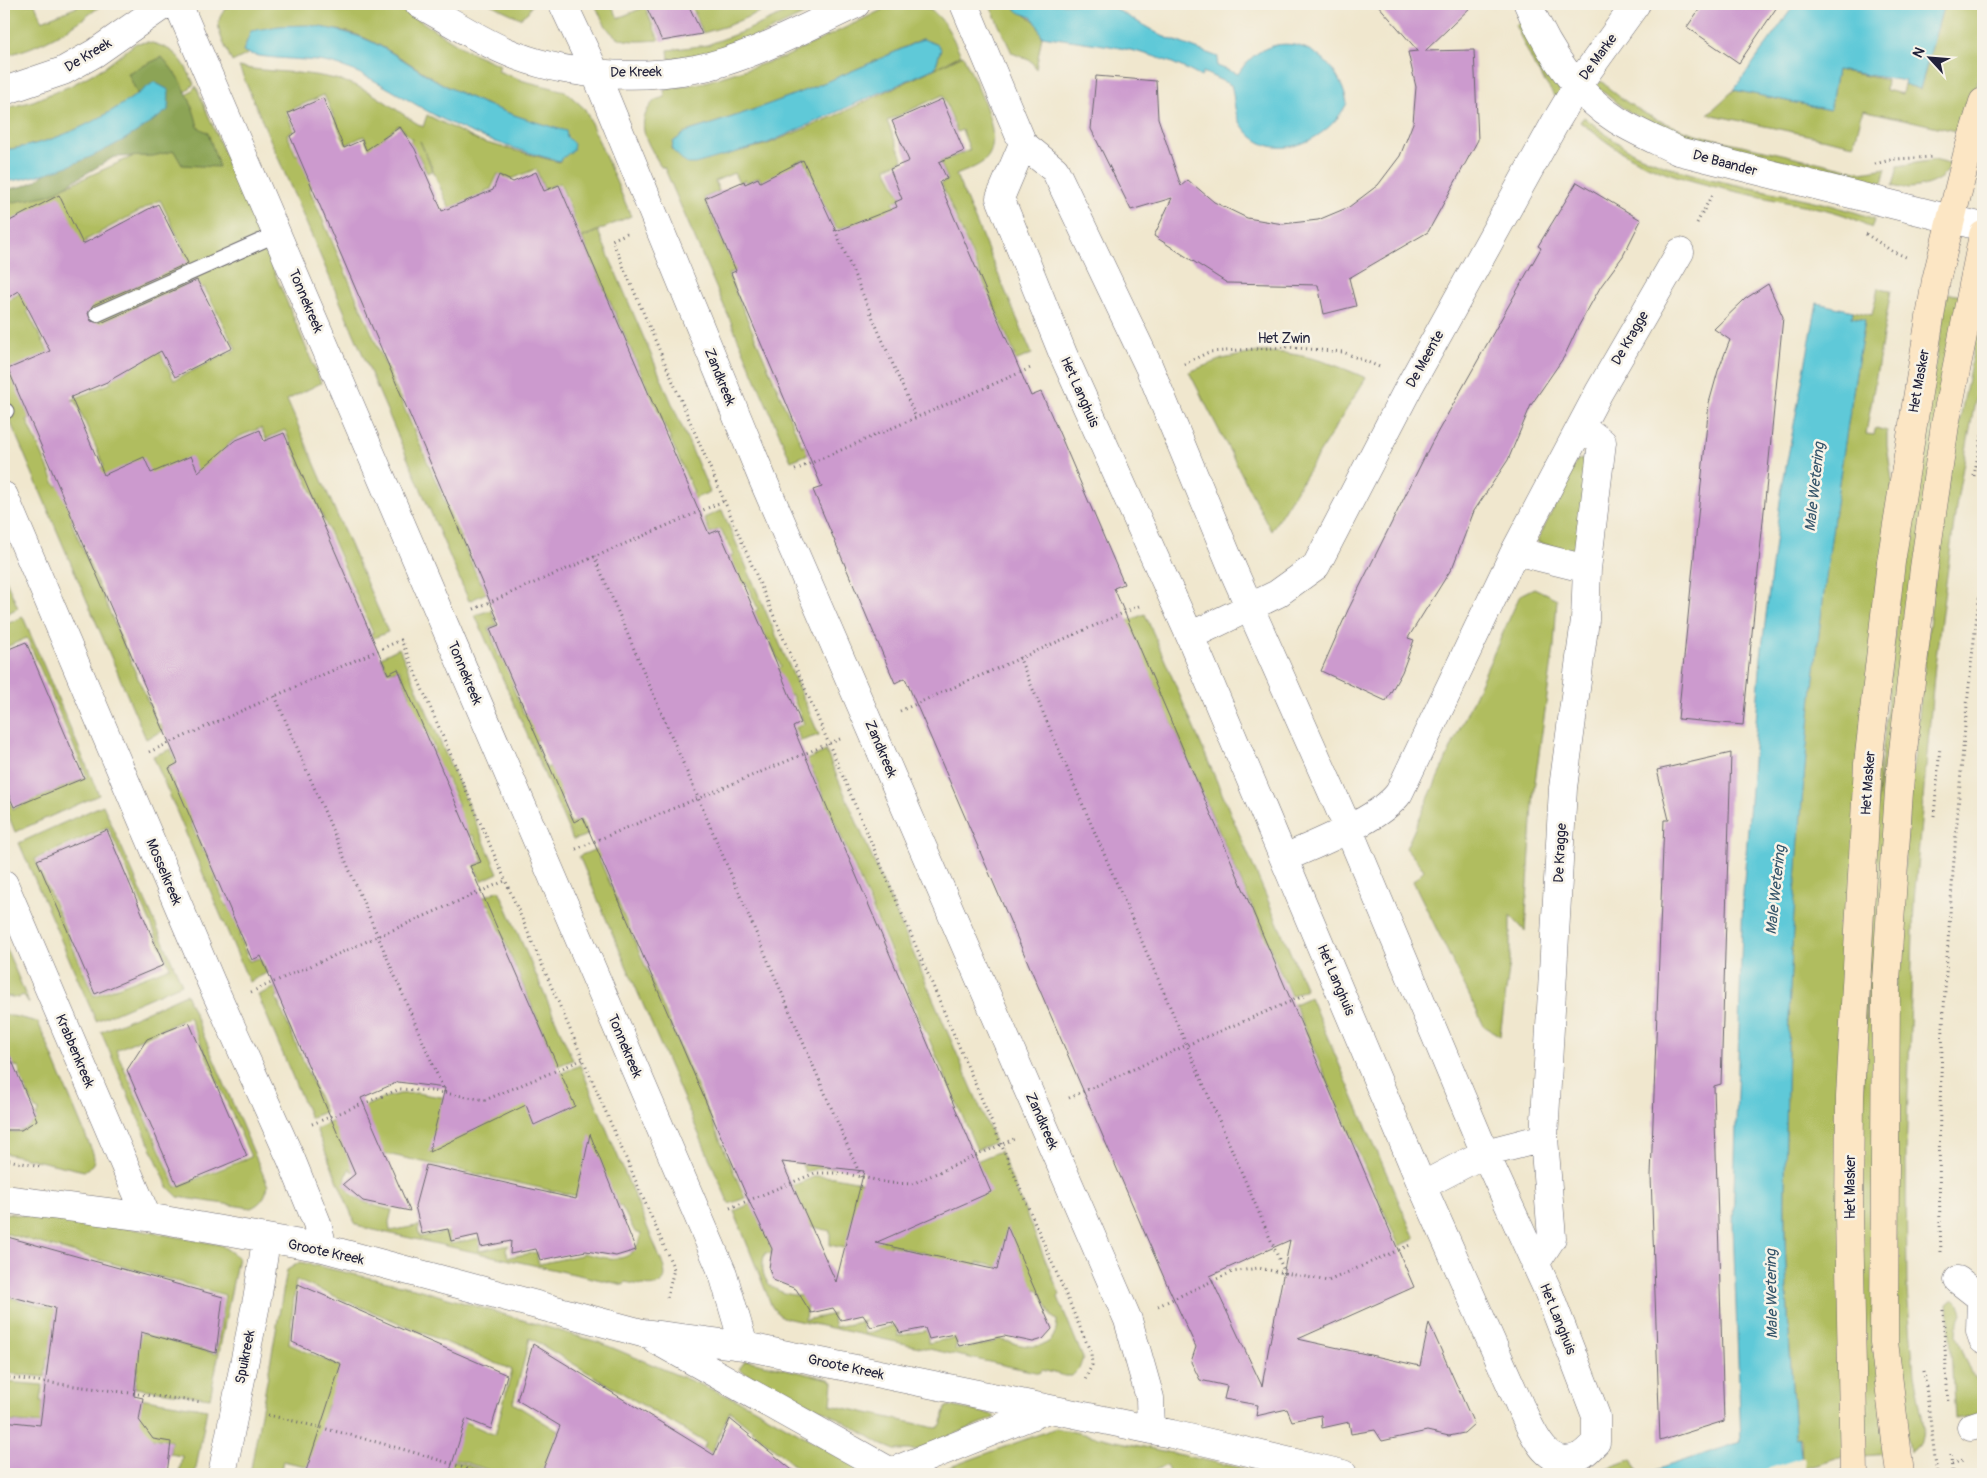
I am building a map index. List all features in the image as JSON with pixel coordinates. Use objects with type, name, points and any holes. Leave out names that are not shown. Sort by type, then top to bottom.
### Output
[{"type":"street","name":"De Kreek","points":[[4,92],[63,71],[95,53],[165,4]]},
{"type":"street","name":"Tonnekreek","points":[[178,4],[723,1274],[744,1346]]},
{"type":"street","name":"De Kreek","points":[[418,4],[505,51],[552,66],[595,72],[641,74],[696,69],[746,53],[856,4]]},
{"type":"street","name":"Zandkreek","points":[[563,4],[595,72],[763,480],[1128,1320],[1150,1398],[1151,1430]]},
{"type":"street","name":"Het Langhuis","points":[[964,4],[1023,144],[1055,170],[1155,379],[1251,609],[1348,828],[1485,1153],[1548,1292],[1596,1416],[1598,1433],[1596,1442],[1579,1457],[1548,1465],[1535,1438],[1422,1186],[1190,636],[1063,354],[1000,198],[1023,144]]},
{"type":"street","name":"De Baander","points":[[1528,4],[1553,55],[1577,86],[1616,120],[1678,151],[1983,227]]},
{"type":"street","name":"De Marke","points":[[1577,86],[1636,4]]},
{"type":"street","name":"De Meente","points":[[1251,609],[1277,594],[1316,566],[1409,387],[1577,86]]},
{"type":"street","name":"Het Masker","points":[[1854,1474],[1850,1096],[1868,764],[1892,562],[1912,424],[1936,280],[1967,155],[1983,102]]},
{"type":"street","points":[[1900,1474],[1884,1342],[1883,1183],[1886,971],[1900,777],[1924,568],[1945,425],[1983,235]]},
{"type":"street","name":"De Kragge","points":[[1348,828],[1384,808],[1399,793],[1515,551],[1599,392],[1680,252]]},
{"type":"street","name":"De Kragge","points":[[1535,1264],[1552,1238],[1544,1138],[1563,788],[1585,620],[1587,569],[1602,442],[1582,426]]},
{"type":"street","name":"Mosselkreek","points":[[4,496],[210,982],[294,1168],[317,1223],[323,1248]]},
{"type":"street","points":[[1515,551],[1587,569]]},
{"type":"street","points":[[1190,636],[1251,609]]},
{"type":"street","points":[[1285,858],[1348,828]]},
{"type":"street","name":"Krabbenkreek","points":[[4,884],[147,1217]]},
{"type":"street","points":[[1422,1186],[1485,1153],[1544,1138]]},
{"type":"street","name":"Groote Kreek","points":[[4,1198],[147,1217],[266,1240],[323,1248],[642,1333],[744,1346],[1151,1430],[1343,1474]]},
{"type":"street","name":"Spuikreek","points":[[222,1474],[258,1294],[266,1240]]},
{"type":"street","points":[[1958,1280],[1981,1298],[1980,1331],[1983,1340]]},
{"type":"street","name":"Groote Kreek","points":[[642,1333],[891,1473],[1048,1409]]},
{"type":"lane","points":[[97,314],[277,234]]},
{"type":"path","points":[[1868,163],[1894,159],[1967,155]]},
{"type":"path","points":[[835,230],[916,418]]},
{"type":"path","points":[[632,231],[612,240],[717,487],[726,500],[1091,1353],[1092,1365],[1082,1387]]},
{"type":"path","name":"Het Zwin","points":[[1155,379],[1209,352],[1287,347],[1343,352],[1374,363],[1409,387]]},
{"type":"path","points":[[790,472],[1063,354]]},
{"type":"path","points":[[1972,484],[1983,429]]},
{"type":"path","points":[[468,611],[726,500]]},
{"type":"path","points":[[594,556],[861,1177]]},
{"type":"path","points":[[1941,1256],[1940,1138],[1948,946],[1965,717],[1983,571]]},
{"type":"path","points":[[870,725],[1169,593]]},
{"type":"path","points":[[147,753],[402,640],[674,1269],[667,1298]]},
{"type":"path","points":[[1019,658],[1285,1273]]},
{"type":"path","points":[[275,696],[444,1093]]},
{"type":"path","points":[[571,851],[830,744]]},
{"type":"path","points":[[1933,824],[1940,745]]},
{"type":"path","points":[[249,993],[507,880]]},
{"type":"path","points":[[726,1210],[815,1173],[842,1173],[890,1183],[912,1184],[1002,1144],[1041,1119],[1187,1045],[1337,982]]},
{"type":"path","points":[[307,1126],[400,1090],[444,1093],[485,1100],[584,1059]]},
{"type":"path","points":[[1128,1320],[1232,1272],[1258,1268],[1328,1281],[1396,1251]]},
{"type":"path","points":[[1943,1308],[1948,1408]]},
{"type":"path","points":[[1924,1369],[1937,1474]]},
{"type":"path","points":[[4,1377],[75,1384],[208,1403]]},
{"type":"path","points":[[261,1413],[335,1430],[442,1460],[482,1474]]},
{"type":"green space","points":[[4,4],[35,4],[42,21],[77,7],[76,4],[103,4],[56,36],[32,47],[4,56]]},
{"type":"green space","points":[[232,4],[389,4],[408,13],[468,51],[500,65],[498,71],[524,81],[565,91],[585,109],[631,216],[535,258],[645,514],[694,493],[582,238],[598,231],[710,492],[622,529],[481,281],[433,170],[427,173],[418,154],[404,162],[374,161],[311,187],[309,188],[480,583],[492,579],[495,589],[469,601],[239,67],[316,75],[346,82],[377,97],[423,127],[427,115],[479,141],[559,162],[565,155],[567,137],[565,131],[481,102],[441,83],[380,45],[349,32],[336,30],[315,31],[248,39],[243,51],[248,54],[232,62],[219,31],[220,17],[224,10]],"holes":[[[324,95],[346,145],[364,136],[373,157],[303,152],[296,155],[287,134],[294,131],[286,112]],[[399,125],[412,140],[395,151],[384,137]],[[536,169],[544,189],[560,183],[574,217],[570,218],[487,198],[485,191],[491,189],[498,174],[512,179]]]},
{"type":"green space","points":[[490,4],[532,4],[528,12],[520,18]]},
{"type":"green space","points":[[595,4],[611,4],[618,18],[645,7],[659,40],[634,41],[618,37],[611,33],[606,26]]},
{"type":"green space","points":[[691,4],[778,4],[727,26],[703,33]]},
{"type":"green space","points":[[805,4],[826,4],[751,40],[707,54],[669,59],[668,50],[707,45],[747,30]]},
{"type":"green space","points":[[894,4],[906,4],[906,7],[917,6],[927,8],[935,13],[947,28],[961,55],[935,68],[940,52],[938,45],[922,39],[865,66],[806,90],[686,132],[673,142],[672,150],[694,163],[768,144],[837,115],[963,55],[987,110],[993,140],[990,152],[983,162],[956,175],[1032,354],[1010,363],[1007,357],[1015,355],[941,183],[948,180],[940,162],[970,150],[962,130],[957,132],[943,95],[887,121],[903,160],[886,168],[901,198],[893,202],[969,381],[859,241],[850,224],[839,229],[835,227],[825,207],[773,229],[775,253],[728,274],[802,446],[808,444],[811,453],[791,461],[664,167],[661,167],[647,141],[643,126],[648,109],[655,100],[665,97],[664,90],[705,82],[785,57]],"holes":[[[804,159],[817,187],[808,192],[794,163]],[[734,173],[739,183],[745,180],[746,183],[759,177],[776,217],[769,237],[728,255],[704,198],[719,191],[715,181]]]},
{"type":"green space","points":[[989,4],[1017,4],[1015,8],[1036,22],[1042,36],[1036,69],[1031,61],[1012,53]]},
{"type":"green space","points":[[1944,4],[1983,4],[1983,62],[1964,133],[1863,110],[1854,145],[1708,114],[1734,90],[1830,110],[1837,70],[1887,80],[1886,90],[1902,94],[1904,84],[1920,89]]},
{"type":"green space","points":[[1522,22],[1540,62],[1563,95],[1557,100],[1535,67],[1515,25]]},
{"type":"green space","points":[[148,42],[166,48],[177,56],[186,67],[194,84],[168,110],[154,82],[120,106],[84,126],[45,141],[4,150],[4,109],[33,101],[70,86],[105,67],[136,43]]},
{"type":"green space","points":[[162,57],[175,73],[185,90],[193,108],[198,127],[208,133],[219,167],[182,165],[174,151],[153,156],[114,157],[50,195],[4,204],[4,190],[24,186],[36,181],[95,131],[146,114],[128,73]]},
{"type":"green space","points":[[1601,81],[1637,109],[1675,127],[1695,134],[1861,172],[1886,168],[1882,183],[1718,148],[1681,138],[1656,128],[1623,108],[1596,86]]},
{"type":"green space","points":[[196,86],[321,383],[287,400],[388,632],[162,727],[163,731],[146,739],[4,407],[4,303],[33,285],[7,270],[4,263],[4,199],[48,191],[71,184],[138,154],[173,109]],"holes":[[[160,200],[185,252],[111,289],[86,240]],[[204,287],[236,349],[174,380],[136,305],[161,295],[167,309]],[[67,290],[57,368],[27,311]],[[97,354],[111,383],[64,403]],[[75,400],[104,466],[56,486],[27,420]],[[261,428],[266,439],[285,430],[373,633],[329,653],[224,452],[230,443]],[[111,504],[221,698],[158,725],[71,521]]]},
{"type":"green space","points":[[1584,117],[1630,150],[1666,166],[1695,175],[1846,209],[1875,219],[1871,228],[1849,217],[1827,210],[1723,189],[1685,179],[1630,157],[1580,122]]},
{"type":"green space","points":[[1934,160],[1950,164],[1942,177],[1927,185],[1918,187],[1900,188],[1893,186],[1898,166]]},
{"type":"green space","points":[[1878,288],[1891,290],[1866,434],[1874,435],[1876,428],[1887,431],[1887,446],[1893,487],[1844,1457],[1787,1474],[1752,1474],[1802,1459],[1801,1438],[1795,1438],[1785,1221],[1790,987],[1795,891],[1811,700],[1822,605],[1849,415],[1865,320],[1851,317],[1853,311],[1872,315]]},
{"type":"green space","points":[[1947,293],[1960,296],[1895,752],[1888,1454],[1863,1456],[1858,1179],[1870,875],[1901,570]]},
{"type":"green space","points":[[1983,301],[1983,358],[1957,500],[1935,665],[1914,901],[1906,1156],[1907,1290],[1914,1373],[1924,1428],[1920,1444],[1909,1452],[1896,1361],[1893,1023],[1909,803],[1942,512]]},
{"type":"green space","points":[[1258,352],[1287,353],[1314,359],[1366,378],[1271,531],[1189,372],[1222,359]]},
{"type":"green space","points":[[1585,459],[1590,464],[1580,554],[1537,542],[1577,460]]},
{"type":"green space","points":[[722,510],[819,735],[801,741],[795,728],[804,724],[792,695],[782,698],[771,672],[781,667],[769,639],[758,642],[747,618],[758,609],[746,583],[736,588],[723,560],[733,555],[721,529],[710,533],[704,518]]},
{"type":"green space","points":[[4,575],[18,608],[4,615],[4,591],[6,590]]},
{"type":"green space","points":[[1534,588],[1557,599],[1554,647],[1534,789],[1525,931],[1510,915],[1510,962],[1500,1036],[1484,1026],[1413,881],[1424,870],[1406,848],[1520,595]]},
{"type":"green space","points":[[491,610],[497,625],[489,628],[499,657],[509,653],[520,680],[512,685],[524,714],[533,710],[545,737],[535,741],[546,768],[557,764],[569,792],[560,797],[570,823],[581,820],[588,835],[573,840],[475,615]]},
{"type":"green space","points":[[1145,614],[1306,989],[1291,996],[1127,621]]},
{"type":"green space","points":[[23,617],[99,795],[15,832],[4,804],[4,789],[13,809],[87,777],[27,638],[4,648],[4,625]]},
{"type":"green space","points":[[399,648],[498,873],[481,881],[474,866],[483,861],[473,835],[462,839],[451,811],[459,806],[447,778],[438,781],[426,755],[435,750],[424,724],[412,728],[401,700],[410,695],[399,669],[388,672],[381,657]]},
{"type":"green space","points":[[171,749],[176,763],[168,769],[178,795],[188,791],[199,818],[191,823],[203,852],[212,848],[224,875],[215,879],[226,906],[236,903],[248,930],[239,935],[249,961],[260,958],[267,973],[249,982],[153,756]]},
{"type":"green space","points":[[826,751],[995,1142],[977,1150],[811,767],[753,792],[776,847],[774,850],[799,910],[813,904],[836,956],[824,961],[838,992],[850,988],[872,1039],[860,1043],[873,1072],[871,1074],[902,1141],[914,1137],[922,1156],[933,1152],[939,1167],[908,1180],[865,1174],[862,1167],[875,1162],[866,1141],[855,1147],[852,1141],[866,1134],[836,1064],[822,1070],[816,1057],[839,1045],[829,1023],[820,1027],[814,1011],[799,1017],[796,1011],[811,1005],[802,982],[785,988],[778,971],[792,965],[775,927],[762,934],[759,927],[776,921],[768,903],[752,910],[746,897],[769,886],[757,858],[733,868],[729,858],[743,853],[736,836],[740,834],[727,804],[737,796],[805,765],[806,760]]},
{"type":"green space","points":[[103,805],[182,984],[96,1021],[19,843]],"holes":[[[108,827],[170,967],[94,996],[35,859]]]},
{"type":"green space","points":[[672,818],[701,818],[704,826],[692,831],[700,851],[714,846],[718,854],[703,862],[731,923],[746,919],[748,926],[735,933],[745,953],[758,947],[760,954],[748,960],[756,982],[770,976],[776,992],[764,1000],[780,1037],[794,1031],[801,1049],[788,1057],[804,1093],[818,1087],[826,1105],[812,1111],[834,1168],[825,1167],[805,1172],[792,1141],[779,1144],[770,1122],[781,1117],[766,1083],[755,1089],[722,1009],[733,1005],[719,973],[707,977],[685,925],[696,921],[671,861],[659,866],[647,837],[599,858],[745,1198],[729,1204],[579,856]]},
{"type":"green space","points":[[499,890],[573,1060],[557,1066],[489,904],[433,928],[411,930]]},
{"type":"green space","points":[[4,943],[29,1003],[23,995],[18,998],[6,996],[4,1004]]},
{"type":"green space","points":[[283,984],[286,992],[276,997],[325,1112],[310,1118],[258,995]]},
{"type":"green space","points":[[186,994],[268,1186],[260,1202],[251,1208],[178,1197],[168,1187],[101,1032]],"holes":[[[189,1017],[251,1157],[176,1187],[116,1050]]]},
{"type":"green space","points":[[1310,997],[1415,1239],[1399,1246],[1294,1004]]},
{"type":"green space","points":[[4,1014],[38,1022],[93,1153],[93,1164],[84,1171],[4,1153],[4,1131],[22,1131],[30,1125],[39,1110],[35,1109],[22,1081],[19,1067],[4,1063]]},
{"type":"green space","points":[[580,1065],[663,1265],[665,1274],[664,1280],[660,1284],[647,1286],[625,1282],[624,1285],[360,1227],[355,1223],[316,1129],[383,1098],[399,1094],[417,1093],[489,1105]],"holes":[[[378,1152],[621,1206],[635,1232],[641,1234],[632,1252],[618,1258],[582,1253],[581,1255],[539,1264],[537,1257],[539,1252],[508,1257],[506,1249],[509,1245],[479,1251],[480,1238],[450,1244],[448,1236],[450,1232],[420,1237],[418,1229],[421,1225],[390,1231],[389,1222],[392,1210],[366,1203],[358,1198],[346,1186],[346,1178],[350,1168],[352,1172]]]},
{"type":"green space","points":[[1000,1151],[1060,1295],[1058,1297],[1083,1358],[1079,1369],[1072,1376],[1042,1370],[1040,1373],[785,1318],[772,1307],[734,1211],[816,1176],[834,1177],[894,1188],[932,1180]],"holes":[[[797,1223],[830,1231],[830,1245],[886,1257],[890,1245],[925,1253],[920,1265],[974,1276],[978,1262],[1006,1269],[1008,1285],[1039,1290],[1052,1317],[1057,1320],[1055,1332],[1051,1340],[1036,1346],[1027,1346],[999,1339],[992,1343],[955,1350],[958,1337],[928,1343],[928,1330],[898,1336],[898,1324],[865,1334],[861,1322],[865,1321],[835,1327],[832,1315],[834,1314],[805,1320],[808,1296],[788,1294],[772,1287],[764,1274],[765,1253],[772,1254]]]},
{"type":"green space","points":[[4,1213],[133,1229],[221,1245],[238,1257],[210,1398],[135,1388],[138,1368],[47,1357],[45,1377],[4,1373],[4,1296],[216,1354],[225,1295],[4,1233]]},
{"type":"green space","points":[[300,1262],[414,1288],[601,1343],[749,1405],[871,1474],[804,1474],[730,1411],[702,1474],[691,1474],[706,1443],[530,1338],[513,1403],[627,1474],[557,1474],[539,1469],[537,1474],[501,1474],[411,1445],[352,1411],[327,1405],[322,1423],[494,1474],[339,1474],[283,1461],[280,1474],[264,1470],[263,1474],[250,1474],[287,1270]],"holes":[[[296,1280],[512,1370],[495,1435],[289,1344]]]},
{"type":"green space","points":[[1954,1299],[1958,1302],[1962,1313],[1958,1323],[1957,1335],[1973,1377],[1983,1382],[1983,1414],[1955,1419],[1948,1304]]},
{"type":"green space","points":[[746,1360],[829,1379],[833,1382],[831,1405],[936,1428],[941,1426],[946,1407],[950,1406],[994,1415],[994,1418],[916,1450],[895,1450],[836,1417],[743,1372],[739,1369]]},
{"type":"green space","points":[[4,1382],[43,1385],[41,1402],[67,1404],[109,1393],[207,1409],[195,1474],[179,1474],[182,1456],[170,1454],[171,1441],[72,1426],[4,1421]]},
{"type":"green space","points":[[1056,1428],[1269,1474],[1170,1474],[1166,1465],[1147,1474],[931,1474]]},
{"type":"green space","points":[[1632,1459],[1639,1473],[1637,1474],[1590,1474]]},
{"type":"water","points":[[1017,4],[1107,4],[1162,36],[1218,57],[1217,66],[1238,74],[1252,57],[1268,47],[1285,44],[1302,47],[1317,55],[1330,67],[1341,83],[1347,103],[1338,117],[1312,139],[1297,145],[1281,147],[1266,145],[1252,137],[1240,122],[1236,113],[1231,85],[1203,72],[1201,77],[1182,67],[1143,53],[1042,36],[1033,19],[1020,13],[1015,8]]},
{"type":"water","points":[[1795,4],[1944,4],[1920,89],[1904,84],[1905,81],[1837,70],[1830,110],[1734,90]]},
{"type":"water","points":[[308,25],[361,37],[378,45],[444,85],[481,102],[566,131],[567,137],[574,144],[573,150],[559,161],[528,152],[482,137],[452,124],[385,86],[343,67],[320,61],[259,56],[243,51],[251,31],[279,26]]},
{"type":"water","points":[[923,39],[938,45],[941,49],[935,68],[768,143],[695,164],[687,164],[672,150],[673,142],[686,132],[806,90],[865,66]]},
{"type":"water","points":[[154,82],[169,90],[168,110],[131,136],[90,157],[48,173],[4,182],[4,150],[45,141],[83,126],[102,117]]},
{"type":"water","name":"Male Wetering","points":[[1817,303],[1853,311],[1852,317],[1865,320],[1849,415],[1822,607],[1811,702],[1795,895],[1787,1088],[1785,1240],[1795,1438],[1799,1437],[1803,1474],[1643,1474],[1741,1442],[1733,1225],[1743,894],[1761,656],[1781,493]]},
{"type":"pier","points":[[1804,1457],[1806,1474],[1751,1474]]},
{"type":"building","points":[[645,4],[688,4],[702,34],[662,41]]},
{"type":"building","points":[[1377,4],[1474,4],[1425,51],[1474,50],[1478,140],[1428,232],[1349,278],[1356,306],[1324,314],[1318,285],[1227,283],[1154,236],[1172,198],[1131,210],[1091,129],[1096,76],[1156,81],[1158,118],[1181,186],[1188,180],[1214,202],[1247,218],[1283,224],[1318,220],[1349,207],[1378,185],[1400,156],[1413,123],[1416,87],[1408,52],[1418,51]]},
{"type":"building","points":[[1703,4],[1779,4],[1739,63],[1687,27]]},
{"type":"building","points":[[323,98],[344,148],[362,140],[366,150],[400,127],[415,149],[442,211],[493,190],[499,175],[513,182],[536,172],[544,191],[559,185],[709,534],[719,530],[768,642],[801,723],[793,727],[991,1192],[875,1243],[997,1270],[1007,1226],[1052,1329],[1043,1339],[1033,1342],[1004,1336],[959,1346],[954,1334],[929,1339],[925,1328],[900,1333],[893,1322],[871,1327],[863,1315],[841,1320],[833,1308],[811,1313],[796,1289],[773,1280],[769,1268],[772,1249],[747,1197],[583,817],[574,822],[499,651],[490,629],[500,625],[290,136],[297,132],[288,113]],"holes":[[[782,1162],[864,1171],[836,1282]]]},
{"type":"building","points":[[942,99],[964,151],[939,162],[947,179],[939,182],[1031,396],[1041,392],[1058,430],[1124,584],[1114,588],[1414,1287],[1298,1339],[1420,1366],[1429,1323],[1474,1424],[1464,1433],[1449,1436],[1427,1431],[1382,1441],[1375,1430],[1351,1434],[1349,1422],[1322,1428],[1321,1415],[1292,1421],[1287,1409],[1256,1416],[1258,1405],[1224,1399],[1227,1386],[1200,1380],[1191,1362],[1196,1347],[1165,1280],[905,678],[895,683],[813,490],[822,487],[731,273],[736,271],[705,198],[744,181],[745,184],[758,178],[760,182],[803,160],[836,231],[897,207],[895,202],[902,199],[890,169],[909,161],[892,121]],"holes":[[[1290,1240],[1262,1386],[1210,1276]]]},
{"type":"building","points":[[1577,182],[1641,220],[1623,256],[1601,286],[1564,357],[1531,405],[1508,460],[1474,511],[1453,566],[1408,638],[1414,640],[1402,672],[1386,701],[1321,671],[1348,610],[1432,442],[1541,248],[1538,246]]},
{"type":"building","points":[[59,195],[83,244],[158,204],[188,263],[93,305],[88,313],[91,321],[101,323],[197,280],[232,348],[175,377],[161,351],[107,382],[71,397],[104,475],[144,457],[151,473],[191,456],[198,472],[234,441],[260,430],[264,441],[284,433],[388,674],[398,669],[441,768],[481,862],[470,866],[575,1106],[534,1125],[526,1105],[429,1152],[445,1088],[398,1082],[361,1098],[410,1211],[363,1201],[343,1184],[355,1174],[261,956],[252,960],[222,891],[169,768],[178,763],[8,369],[50,351],[19,291],[4,300],[4,224]]},
{"type":"building","points":[[1768,284],[1783,317],[1743,725],[1678,719],[1709,403],[1718,371],[1730,340],[1714,329],[1745,299]]},
{"type":"building","points":[[26,642],[84,778],[14,807],[4,784],[4,651]]},
{"type":"building","points":[[1731,753],[1721,1084],[1714,1086],[1724,1421],[1660,1441],[1651,1176],[1664,820],[1669,820],[1657,770]]},
{"type":"building","points":[[107,830],[164,965],[95,994],[37,860]]},
{"type":"building","points":[[189,1022],[247,1156],[177,1185],[127,1070],[147,1039]]},
{"type":"building","points":[[4,1042],[37,1120],[21,1130],[4,1130]]},
{"type":"building","points":[[590,1134],[636,1250],[616,1256],[586,1251],[540,1260],[536,1249],[510,1254],[511,1241],[481,1247],[478,1235],[451,1241],[448,1229],[422,1234],[415,1206],[426,1165],[576,1199]]},
{"type":"building","points":[[4,1236],[223,1297],[216,1353],[141,1332],[134,1396],[143,1398],[139,1420],[153,1439],[171,1442],[167,1474],[4,1474],[4,1421],[40,1425],[55,1308],[5,1295]]},
{"type":"building","points":[[298,1284],[507,1375],[491,1429],[466,1419],[449,1474],[305,1474],[341,1364],[292,1342]]},
{"type":"building","points":[[533,1344],[714,1455],[730,1419],[797,1474],[541,1474],[560,1426],[517,1400]]}]
